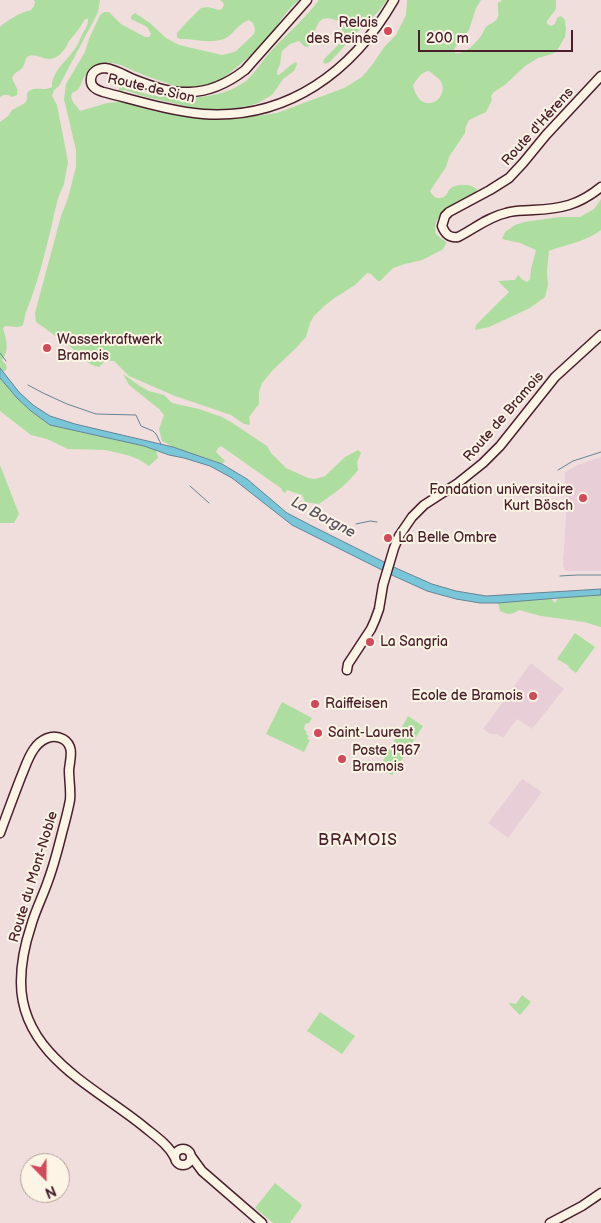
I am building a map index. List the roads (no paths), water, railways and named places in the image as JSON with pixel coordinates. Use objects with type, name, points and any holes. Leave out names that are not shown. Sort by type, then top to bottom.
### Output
[{"type":"street","name":"Route de Sion","points":[[307,0],[245,70],[217,87],[190,92],[170,91],[103,68],[96,70],[92,74],[92,84],[97,90],[102,92],[181,111],[218,114],[267,107],[306,91],[340,68],[364,44],[394,0]]},
{"type":"street","name":"Route d'Hérens","points":[[601,76],[509,178],[449,212],[445,216],[442,226],[446,235],[452,238],[458,237],[497,216],[512,212],[560,208],[572,205],[591,195],[601,187]]},
{"type":"street","name":"Route de Bramois","points":[[347,670],[348,664],[375,620],[379,609],[382,585],[391,558],[400,536],[416,511],[458,483],[483,463],[500,446],[555,377],[601,334]]},
{"type":"street","name":"Route du Mont-Noble","points":[[0,833],[34,748],[50,737],[58,737],[65,740],[71,750],[69,774],[70,800],[49,880],[33,919],[26,944],[21,981],[25,1009],[35,1034],[59,1063],[167,1145],[180,1150]]},
{"type":"street","name":"Route du Mont-Noble","points":[[167,1145],[175,1158]]},
{"type":"street","points":[[202,1171],[181,1165],[175,1158],[176,1154],[180,1150],[187,1150],[202,1171],[262,1223]]},
{"type":"street","points":[[185,1165],[190,1162],[191,1156]]},
{"type":"street","points":[[550,1223],[582,1206],[601,1193]]},
{"type":"water","points":[[0,368],[19,392],[33,405],[50,416],[75,424],[173,447],[222,464],[247,479],[287,513],[432,584],[456,591],[486,596],[601,589],[601,595],[480,603],[427,591],[292,525],[232,478],[210,466],[144,446],[50,425],[17,398],[0,378]]},
{"type":"waterway","points":[[0,353],[6,361]]},
{"type":"waterway","points":[[28,385],[67,404],[96,414],[136,415],[141,426],[153,431],[161,444]]},
{"type":"waterway","points":[[558,470],[573,461],[601,452]]},
{"type":"waterway","points":[[190,486],[209,503]]},
{"type":"waterway","name":"La Borgne","points":[[356,524],[370,521],[377,522]]},
{"type":"waterway","points":[[560,576],[601,575]]},
{"type":"place","name":"Relais des Reines","points":[[388,31]]},
{"type":"place","name":"Wasserkraftwerk Bramois","points":[[47,348]]},
{"type":"place","name":"Fondation universitaire Kurt Bösch","points":[[583,498]]},
{"type":"place","name":"La Belle Ombre","points":[[388,538]]},
{"type":"place","name":"La Sangria","points":[[370,642]]},
{"type":"place","name":"Ecole de Bramois","points":[[533,696]]},
{"type":"place","name":"Raiffeisen","points":[[315,704]]},
{"type":"place","name":"Saint-Laurent","points":[[318,733]]},
{"type":"place","name":"Poste 1967 Bramois","points":[[342,759]]},
{"type":"district","name":"BRAMOIS","points":[[358,841]]}]
